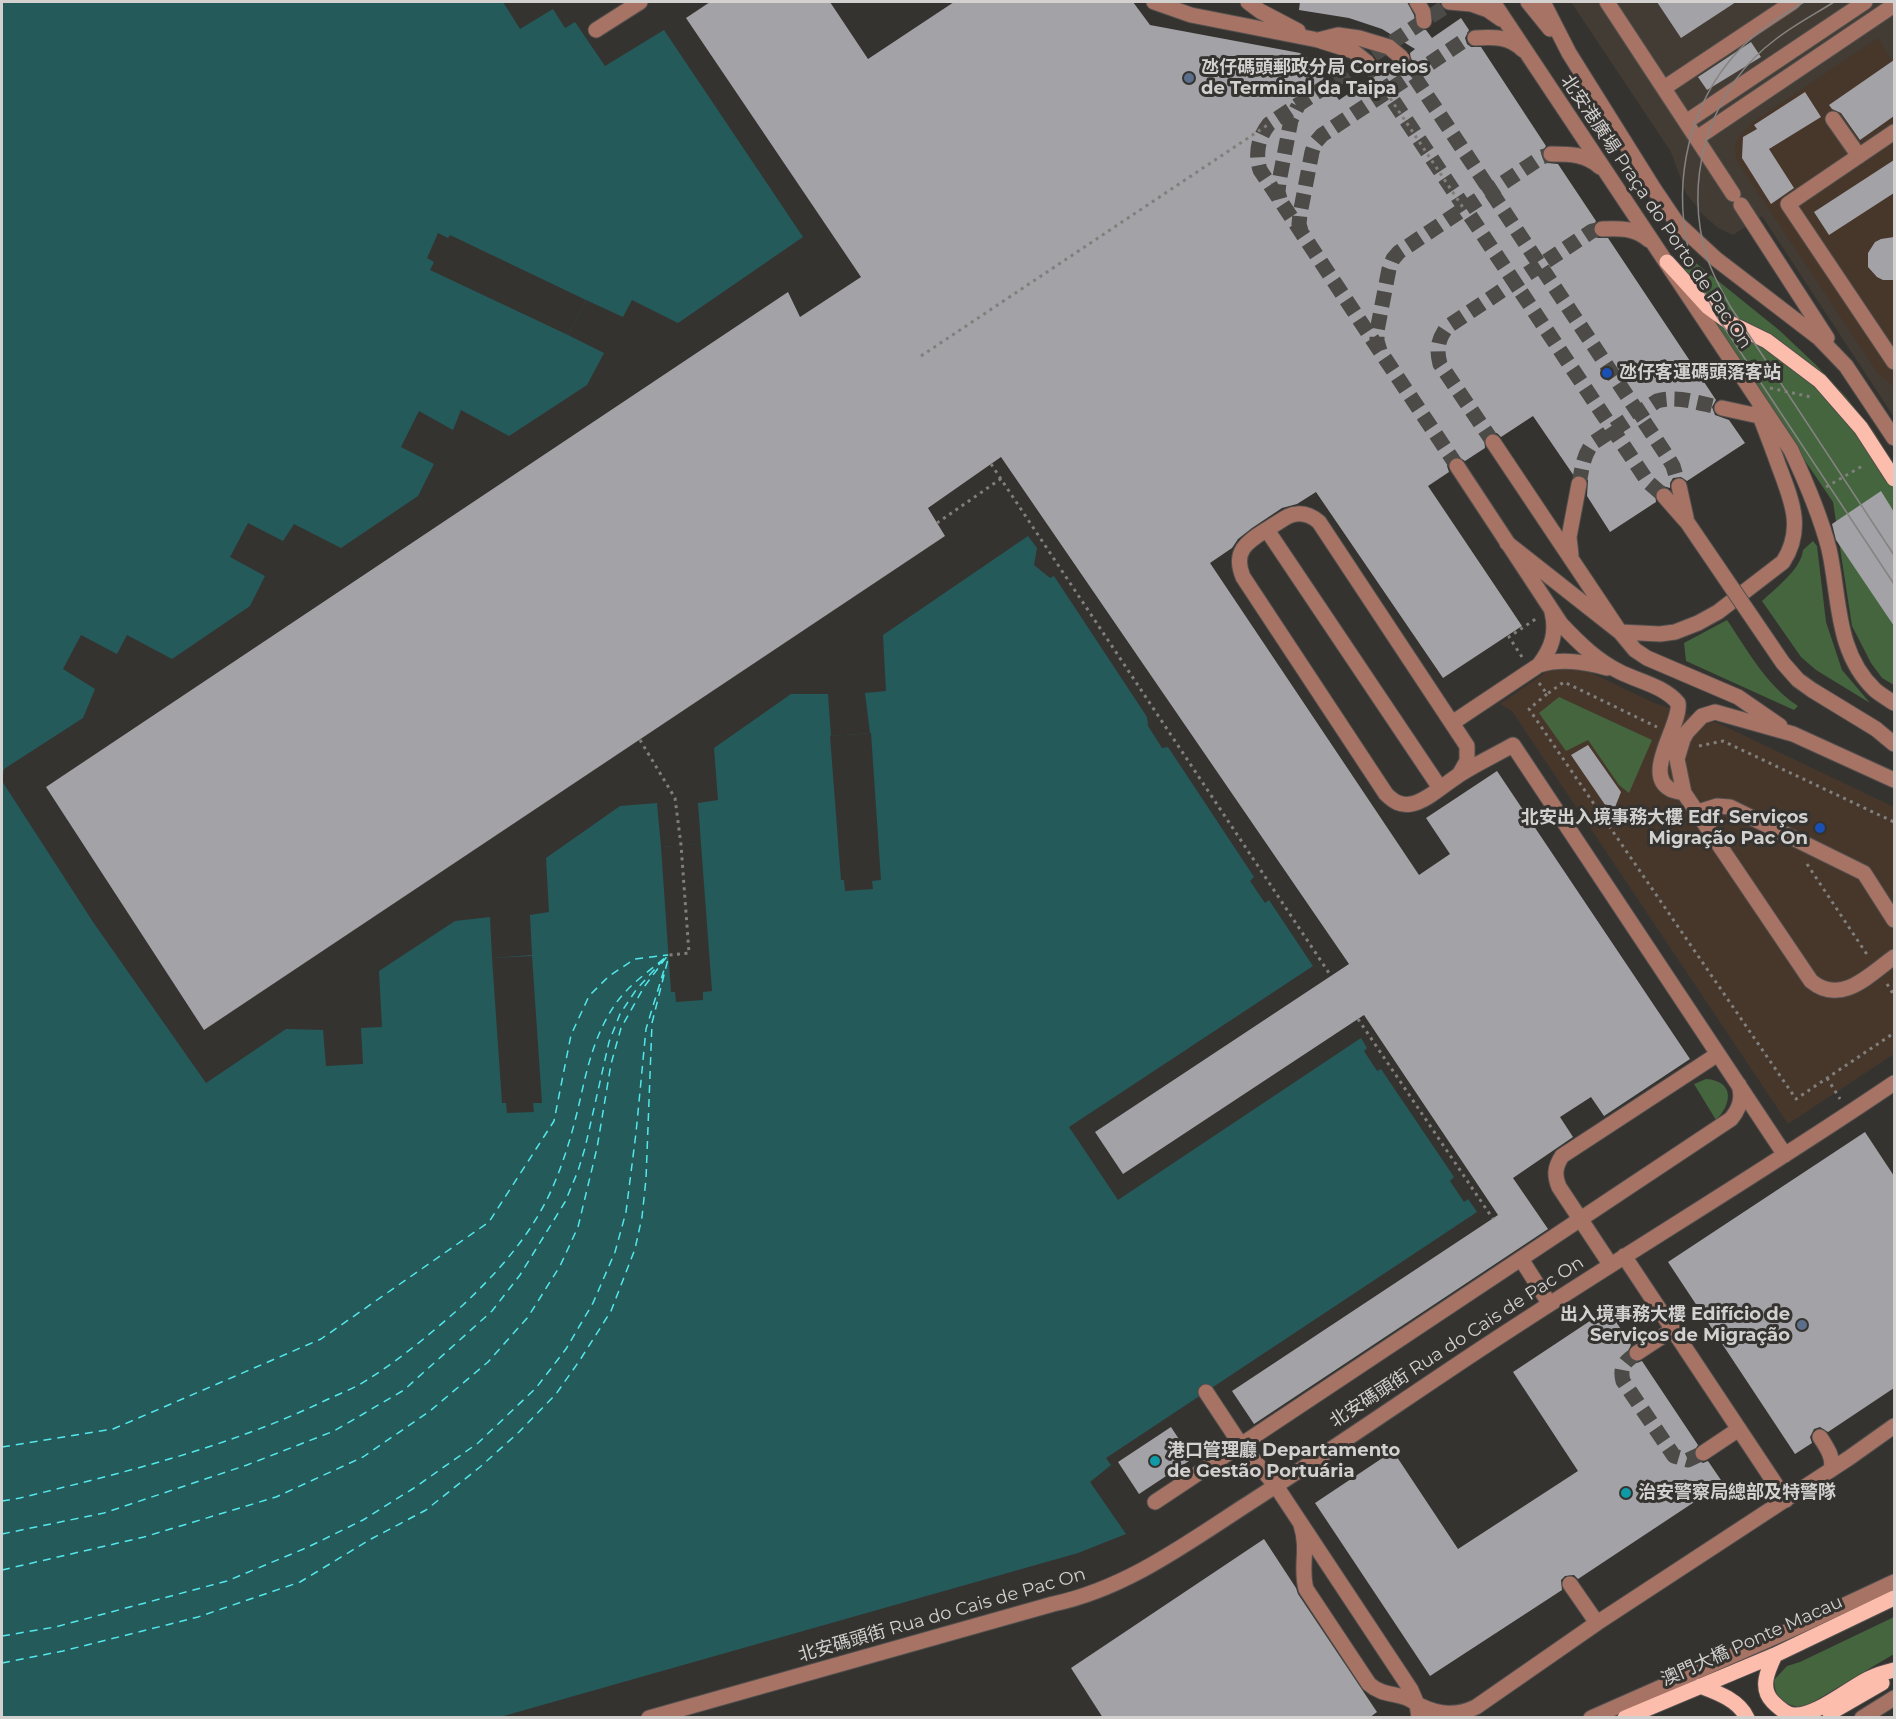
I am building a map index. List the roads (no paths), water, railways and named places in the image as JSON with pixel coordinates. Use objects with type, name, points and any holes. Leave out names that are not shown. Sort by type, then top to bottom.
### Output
[{"type":"main road","points":[[1666,262],[1707,307],[1730,323],[1767,341],[1820,381],[1855,420],[1894,479]]},
{"type":"main road","name":"澳門大橋 Ponte Macau","points":[[1625,1718],[1775,1655],[1893,1589]]},
{"type":"main road","points":[[1775,1655],[1766,1677],[1769,1698],[1789,1714],[1796,1715],[1810,1712],[1871,1677],[1894,1670]]},
{"type":"main road","points":[[1822,1718],[1894,1675]]},
{"type":"main road","points":[[1700,1686],[1721,1694],[1744,1712],[1747,1718]]},
{"type":"street","points":[[596,30],[640,2]]},
{"type":"street","points":[[1154,2],[1191,15],[1315,40],[1353,51],[1368,63]]},
{"type":"street","points":[[1248,2],[1260,11],[1315,40],[1338,35],[1359,38],[1389,47],[1402,58]]},
{"type":"street","points":[[1417,2],[1424,12],[1424,21]]},
{"type":"street","points":[[1449,2],[1472,4],[1488,10],[1508,25]]},
{"type":"street","name":"北安港廣場 Praça do Porto de Pac On","points":[[1493,2],[1747,383],[1765,418],[1791,450],[1812,495],[1829,550],[1840,626],[1848,648],[1860,671],[1875,690],[1894,703]]},
{"type":"street","points":[[1527,2],[1569,53]]},
{"type":"street","points":[[1543,2],[1569,53],[1660,199],[1684,230],[1716,259],[1819,338],[1846,366]]},
{"type":"street","points":[[1607,2],[1894,438]]},
{"type":"street","points":[[1664,88],[1793,2]]},
{"type":"street","points":[[1686,122],[1864,2]]},
{"type":"street","points":[[1697,138],[1894,5]]},
{"type":"street","points":[[1474,38],[1497,37],[1516,42],[1529,56]]},
{"type":"street","points":[[1833,118],[1859,156]]},
{"type":"street","points":[[1894,132],[1788,204],[1894,362]]},
{"type":"street","points":[[1551,154],[1573,154],[1592,159],[1607,173]]},
{"type":"street","points":[[1602,229],[1622,228],[1641,233],[1656,246]]},
{"type":"street","points":[[1508,543],[1620,632],[1660,634],[1675,632],[1718,612],[1783,562],[1788,555],[1795,531],[1794,506],[1765,418],[1722,408]]},
{"type":"street","points":[[1493,442],[1620,632],[1635,650],[1647,658],[1738,698],[1792,734]]},
{"type":"street","points":[[1457,466],[1561,624],[1596,657],[1619,671],[1659,689],[1678,703],[1679,712],[1663,756],[1661,777],[1670,789],[1684,793]]},
{"type":"street","points":[[1579,484],[1569,537],[1571,555],[1579,571]]},
{"type":"street","points":[[1679,486],[1687,522]]},
{"type":"street","points":[[1664,496],[1687,522],[1798,680],[1876,729],[1894,744]]},
{"type":"street","points":[[1460,775],[1467,761],[1467,746],[1319,522],[1305,514],[1288,516],[1247,542],[1239,559],[1239,568],[1243,577],[1392,800],[1401,804],[1419,802],[1460,775],[1513,745],[1785,1155]]},
{"type":"street","points":[[1267,530],[1440,788]]},
{"type":"street","points":[[1539,665],[1554,639],[1555,623],[1551,609]]},
{"type":"street","points":[[1647,658],[1659,689]]},
{"type":"street","points":[[1452,723],[1539,665],[1554,661],[1569,661],[1619,671]]},
{"type":"street","points":[[1894,780],[1792,734],[1722,713],[1710,712],[1702,716],[1687,732],[1678,750],[1678,766],[1684,793],[1811,981],[1819,988],[1839,992],[1849,988],[1894,957]]},
{"type":"street","points":[[1698,812],[1718,806],[1730,807],[1863,873],[1894,920]]},
{"type":"street","points":[[1610,1264],[1556,1179],[1557,1163],[1562,1156],[1718,1054]]},
{"type":"street","points":[[1155,1502],[1731,1119],[1741,1098],[1738,1082]]},
{"type":"street","name":"北安碼頭街 Rua do Cais de Pac On","points":[[649,1718],[1053,1604],[1078,1599],[1107,1588],[1154,1564],[1276,1486],[1549,1303],[1785,1155],[1894,1083]]},
{"type":"street","points":[[1624,1256],[1785,1500]]},
{"type":"street","points":[[1521,1259],[1549,1303]]},
{"type":"street","points":[[1637,1353],[1672,1330]]},
{"type":"street","points":[[1206,1392],[1241,1444],[1276,1486],[1411,1690],[1418,1711]]},
{"type":"street","points":[[1418,1711],[1452,1715],[1464,1713],[1476,1707],[1597,1623],[1831,1470],[1894,1426]]},
{"type":"street","points":[[1703,1453],[1739,1429]]},
{"type":"street","points":[[1821,1437],[1836,1457],[1849,1458]]},
{"type":"street","points":[[1830,1452],[1831,1470]]},
{"type":"street","points":[[1301,1526],[1305,1538],[1304,1580],[1306,1589],[1369,1684],[1376,1690],[1411,1700],[1418,1711]]},
{"type":"street","points":[[1570,1584],[1597,1623]]},
{"type":"street","points":[[1591,1718],[1893,1589]]},
{"type":"street","points":[[1862,1718],[1894,1698]]},
{"type":"water","points":[[2,2],[503,2],[520,29],[553,9],[565,28],[575,22],[605,66],[664,30],[803,237],[678,323],[632,300],[623,317],[586,300],[568,335],[604,353],[587,385],[509,436],[461,410],[453,430],[419,411],[401,447],[434,464],[418,496],[341,548],[294,524],[283,541],[248,523],[230,557],[265,576],[250,606],[172,659],[127,635],[117,654],[81,635],[63,669],[95,689],[83,718],[4,769],[2,781]]},
{"type":"water","points":[[1028,536],[1037,548],[1034,565],[1050,578],[1054,576],[1147,717],[1148,726],[1162,748],[1168,747],[1254,877],[1250,881],[1265,903],[1269,900],[1313,966],[1069,1127],[1118,1200],[1361,1038],[1367,1048],[1364,1051],[1377,1071],[1381,1069],[1454,1177],[1450,1181],[1464,1202],[1468,1199],[1477,1212],[1106,1458],[1111,1465],[1090,1482],[1126,1534],[1078,1553],[500,1717],[2,1718],[2,781],[93,922],[206,1083],[286,1029],[323,1030],[326,1066],[363,1064],[361,1028],[382,1027],[379,971],[455,921],[490,917],[492,958],[532,955],[530,915],[549,912],[546,858],[620,806],[657,803],[661,847],[701,844],[698,803],[718,800],[714,748],[791,694],[828,694],[831,736],[870,733],[865,693],[886,691],[883,635]]},
{"type":"tunnel","points":[[1380,351],[1260,170],[1258,146],[1269,124],[1451,3]]},
{"type":"tunnel","points":[[1301,231],[1300,214],[1312,152],[1315,143],[1322,135],[1465,40],[1475,38]]},
{"type":"tunnel","points":[[1402,58],[1667,456],[1673,466],[1679,486]]},
{"type":"tunnel","points":[[1368,63],[1648,482],[1664,496]]},
{"type":"tunnel","points":[[1280,199],[1279,182],[1291,120],[1298,106]]},
{"type":"tunnel","points":[[1457,466],[1380,351],[1377,331],[1389,269],[1399,252],[1542,157],[1551,154]]},
{"type":"tunnel","points":[[1493,442],[1440,364],[1438,349],[1442,336],[1447,327],[1592,231],[1602,229]]},
{"type":"tunnel","points":[[1579,484],[1585,457],[1593,443],[1657,401],[1673,399],[1722,408]]},
{"type":"tunnel","points":[[1637,1353],[1624,1364],[1623,1381],[1674,1456],[1688,1460],[1703,1453]]},
{"type":"tram line","points":[[1804,2],[1745,44],[1721,72],[1707,94],[1689,144],[1684,169],[1684,222],[1688,248],[1700,283],[1716,315],[1894,584]]},
{"type":"tram line","points":[[1834,2],[1776,39],[1754,58],[1736,80],[1721,104],[1702,158],[1698,186],[1699,215],[1708,260],[1730,306],[1894,555]]},
{"type":"place","name":"氹仔碼頭郵政分局 Correios de Terminal da Taipa","points":[[1189,78]]},
{"type":"place","name":"氹仔客運碼頭落客站","points":[[1607,373]]},
{"type":"place","name":"北安出入境事務大樓 Edf. Serviços Migração Pac On","points":[[1820,828]]},
{"type":"place","name":"出入境事務大樓 Edifício de Serviços de Migração","points":[[1802,1325]]},
{"type":"place","name":"港口管理廳 Departamento de Gestão Portuária","points":[[1155,1461]]},
{"type":"place","name":"治安警察局總部及特警隊","points":[[1626,1493]]}]
